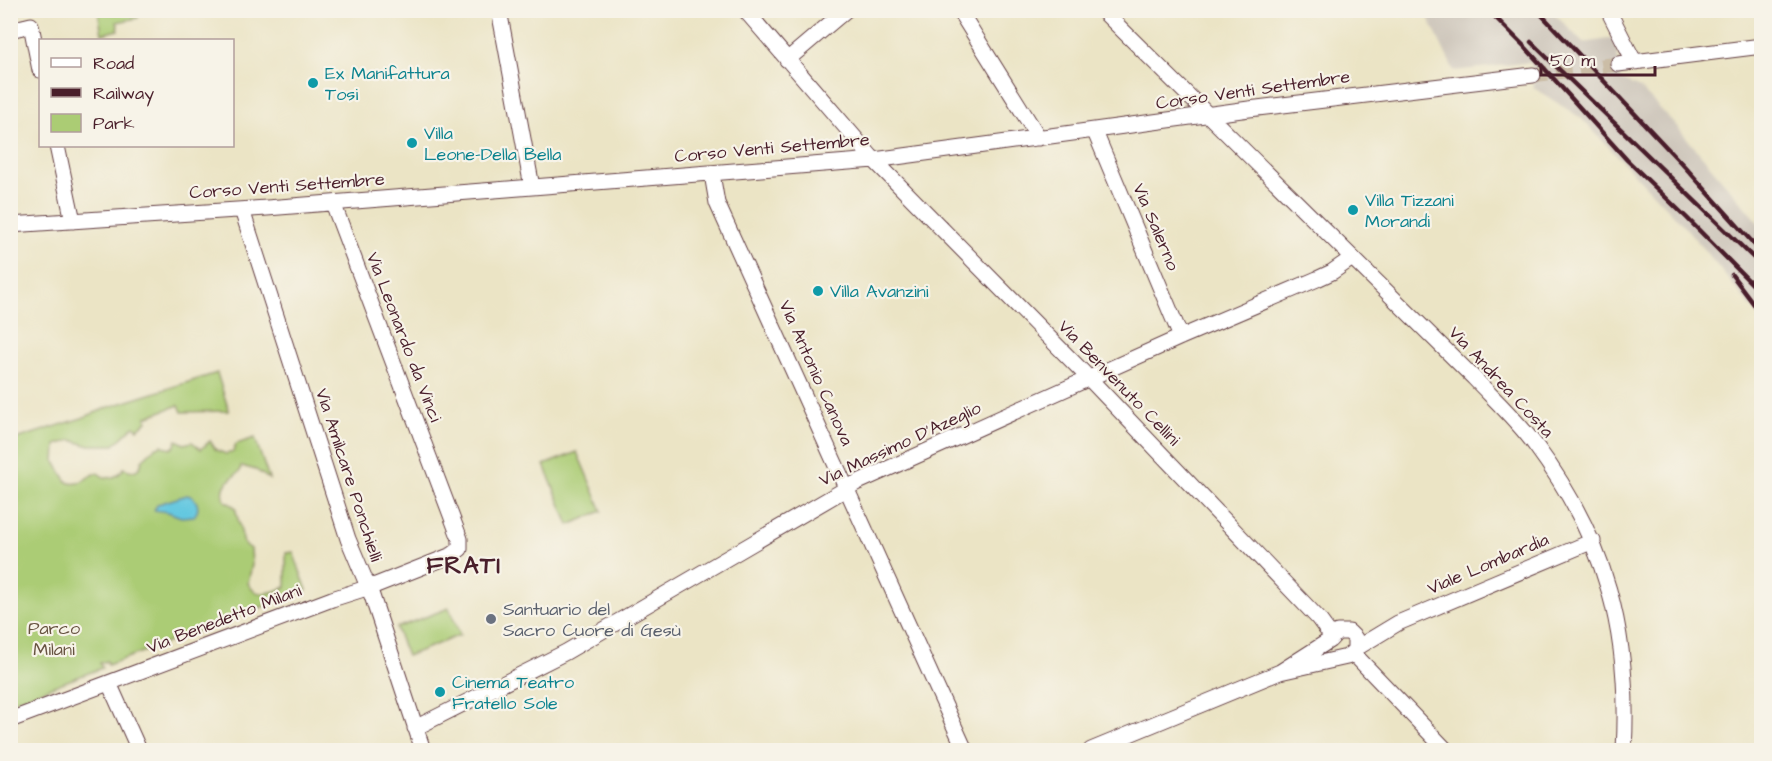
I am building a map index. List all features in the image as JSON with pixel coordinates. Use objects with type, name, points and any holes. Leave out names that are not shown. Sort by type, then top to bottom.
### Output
[{"type":"street","points":[[499,10],[532,187]]},
{"type":"street","name":"Via Benvenuto Cellini","points":[[745,10],[874,160],[1089,379],[1318,618],[1331,639]]},
{"type":"street","points":[[787,60],[846,10]]},
{"type":"street","points":[[959,10],[1039,138]]},
{"type":"street","name":"Via Andrea Costa","points":[[1102,10],[1210,115],[1523,430],[1572,501],[1593,542],[1612,600],[1624,664],[1624,750]]},
{"type":"street","points":[[1608,10],[1634,61]]},
{"type":"street","points":[[10,30],[31,25],[39,65]]},
{"type":"street","points":[[1618,64],[1761,46]]},
{"type":"street","name":"Corso Venti Settembre","points":[[10,225],[242,210],[874,160],[1533,75]]},
{"type":"street","name":"Via Salerno","points":[[1095,132],[1181,337]]},
{"type":"street","points":[[57,147],[73,221]]},
{"type":"street","name":"Via Antonio Canova","points":[[712,174],[717,203],[965,750]]},
{"type":"street","name":"Via Leonardo da Vinci","points":[[333,203],[461,543],[459,551],[452,555]]},
{"type":"street","name":"Via Amilcare Ponchielli","points":[[242,210],[348,539],[367,587],[423,750]]},
{"type":"street","name":"Via Massimo D'Azeglio","points":[[415,728],[567,652],[847,488],[1181,337],[1325,276],[1352,258]]},
{"type":"street","name":"Viale Lombardia","points":[[1091,750],[1280,672],[1349,653],[1398,623],[1593,542]]},
{"type":"street","name":"Via Benedetto Milani","points":[[10,720],[452,555]]},
{"type":"street","name":"Viale Lombardia","points":[[1349,632],[1398,623]]},
{"type":"street","points":[[1349,653],[1355,638],[1349,632],[1341,631],[1331,639],[1331,650],[1349,653],[1446,750]]},
{"type":"street","name":"Viale Lombardia","points":[[1280,672],[1331,639]]},
{"type":"street","points":[[109,684],[139,750]]},
{"type":"shaded area","points":[[1425,11],[1552,11],[1583,43],[1615,38],[1621,80],[1640,88],[1674,123],[1761,226],[1761,319],[1686,228],[1581,118],[1534,88],[1531,62],[1454,71]]},
{"type":"green space","points":[[98,11],[136,11],[138,18],[117,22],[119,30],[102,34]]},
{"type":"green space","name":"Parco Milani","points":[[217,373],[229,411],[182,412],[179,405],[146,417],[147,421],[138,429],[134,426],[114,445],[86,445],[72,440],[56,445],[55,462],[67,482],[76,483],[98,473],[109,478],[119,474],[124,468],[136,470],[140,467],[142,460],[155,448],[162,445],[170,449],[174,447],[177,440],[184,444],[192,442],[201,449],[210,441],[216,450],[226,454],[233,452],[236,444],[255,438],[269,479],[256,470],[241,466],[240,471],[226,483],[223,491],[225,501],[235,507],[244,544],[251,549],[252,565],[248,583],[255,592],[260,593],[286,587],[286,553],[293,552],[307,590],[108,665],[107,661],[100,663],[102,668],[11,702],[10,441]]},
{"type":"green space","points":[[577,452],[602,511],[569,525],[544,465]]},
{"type":"green space","points":[[449,608],[460,635],[407,656],[396,628]]},
{"type":"water","points":[[187,495],[193,497],[197,504],[198,509],[194,516],[181,517],[154,510],[158,504]]},
{"type":"tunnel","points":[[1533,75],[1618,64]]},
{"type":"railway","points":[[1488,10],[1526,48],[1627,160],[1762,294]]},
{"type":"railway","points":[[1537,10],[1685,167],[1762,253]]},
{"type":"railway","points":[[1531,42],[1762,266]]},
{"type":"railway","points":[[1732,275],[1762,315]]},
{"type":"place","name":"Ex Manifattura Tosi","points":[[313,83]]},
{"type":"place","name":"Villa Leone-Della Bella","points":[[412,143]]},
{"type":"place","name":"Villa Tizzani Morandi","points":[[1353,210]]},
{"type":"place","name":"Villa Avanzini","points":[[818,291]]},
{"type":"place","name":"Santuario del Sacro Cuore di Gesù","points":[[491,619]]},
{"type":"place","name":"Cinema Teatro Fratello Sole","points":[[440,692]]},
{"type":"district","name":"FRATI","points":[[464,566]]}]
